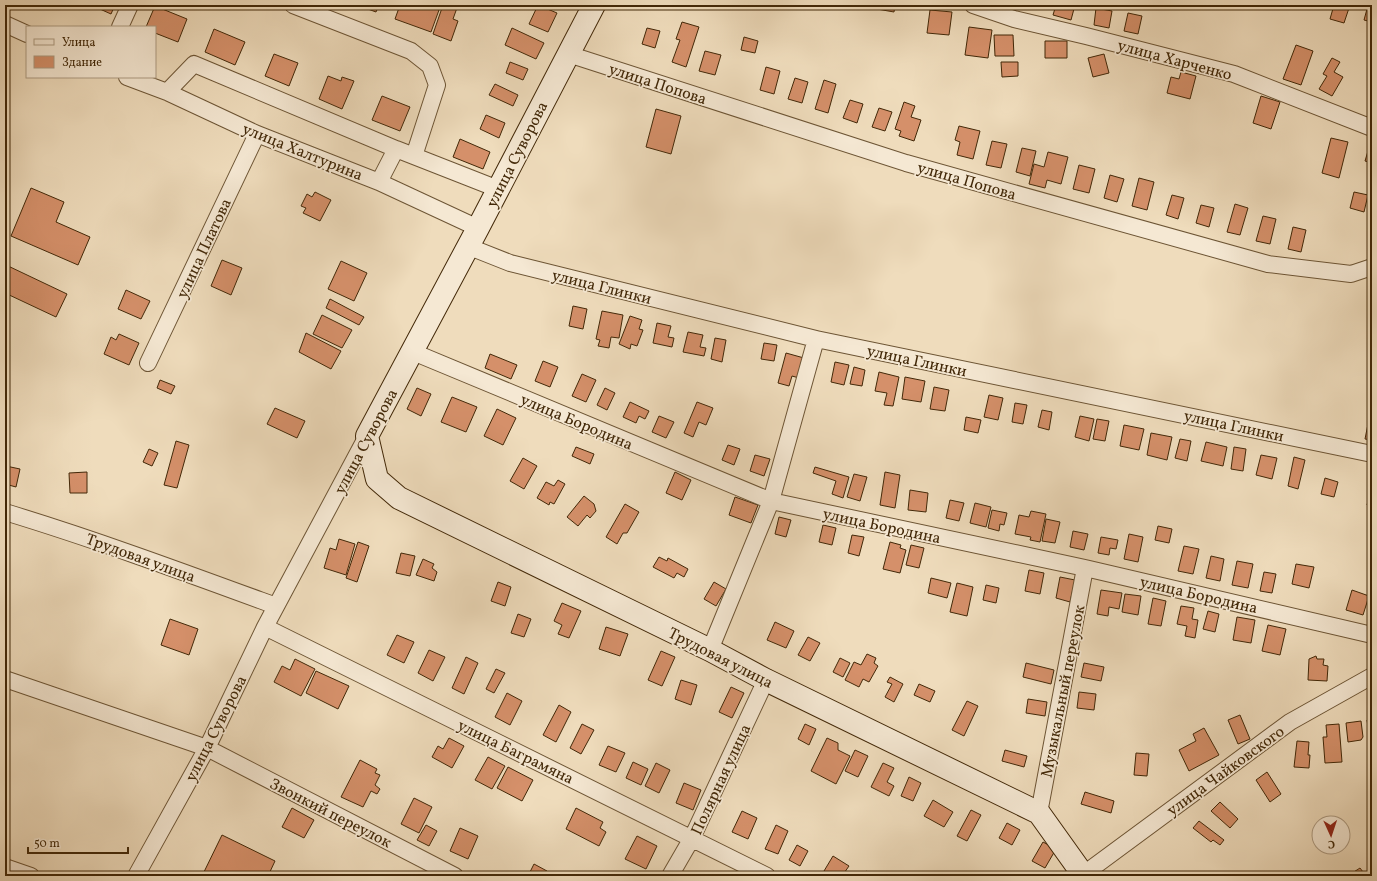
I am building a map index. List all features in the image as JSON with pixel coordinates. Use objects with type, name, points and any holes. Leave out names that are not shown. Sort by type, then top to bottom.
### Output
[{"type":"main road","name":"улица Суворова","points":[[367,436],[413,352],[594,5]]},
{"type":"main road","name":"Трудовая улица","points":[[367,436],[377,478],[399,498],[710,650],[766,680],[1039,814],[1084,875]]},
{"type":"street","points":[[120,26],[130,5]]},
{"type":"street","points":[[293,5],[411,51],[430,66],[437,85],[414,156]]},
{"type":"street","name":"улица Харченко","points":[[973,5],[1014,19],[1234,74],[1372,128]]},
{"type":"street","points":[[5,24],[26,34]]},
{"type":"street","name":"улица Попова","points":[[568,54],[906,163],[1268,264],[1351,274],[1372,267]]},
{"type":"street","points":[[167,92],[194,64],[396,149],[498,188]]},
{"type":"street","name":"улица Халтурина","points":[[131,78],[167,92],[257,134],[379,182],[478,228]]},
{"type":"street","name":"улица Платова","points":[[148,363],[257,134]]},
{"type":"street","points":[[379,182],[396,149]]},
{"type":"street","name":"улица Глинки","points":[[467,246],[510,263],[816,339],[1372,454]]},
{"type":"street","points":[[710,650],[771,501],[816,339]]},
{"type":"street","name":"улица Бородина","points":[[413,352],[771,501],[1085,568],[1372,635]]},
{"type":"street","name":"улица Суворова","points":[[136,876],[207,748],[265,627],[367,436]]},
{"type":"street","name":"Трудовая улица","points":[[5,512],[82,536],[276,606]]},
{"type":"street","name":"Музыкальный переулок","points":[[1039,814],[1085,568]]},
{"type":"street","name":"улица Баграмяна","points":[[265,627],[767,876]]},
{"type":"street","name":"улица Чайковского","points":[[1084,875],[1290,722],[1372,676]]},
{"type":"street","name":"Звонкий переулок","points":[[5,679],[207,748],[455,876]]},
{"type":"street","name":"Полярная улица","points":[[670,876],[692,838],[766,680]]},
{"type":"street","points":[[5,867],[31,876]]},
{"type":"building","points":[[91,5],[115,5],[111,14]]},
{"type":"building","points":[[357,5],[379,5],[376,12]]},
{"type":"building","points":[[400,5],[424,5],[439,10],[431,32],[395,19]]},
{"type":"building","points":[[443,5],[458,5],[453,19],[458,21],[451,41],[433,34]]},
{"type":"building","points":[[538,5],[557,13],[548,32],[529,24]]},
{"type":"building","points":[[878,5],[895,5],[894,12],[877,9]]},
{"type":"building","points":[[1056,5],[1075,5],[1071,20],[1053,15]]},
{"type":"building","points":[[1334,5],[1350,5],[1344,23],[1330,19]]},
{"type":"building","points":[[155,6],[187,19],[178,42],[156,33],[156,26],[146,26]]},
{"type":"building","points":[[1096,8],[1112,11],[1109,28],[1094,25]]},
{"type":"building","points":[[1367,9],[1372,10],[1372,22],[1364,20]]},
{"type":"building","points":[[930,10],[952,12],[949,35],[927,33]]},
{"type":"building","points":[[1128,13],[1142,16],[1138,34],[1124,31]]},
{"type":"building","points":[[682,22],[699,27],[686,67],[672,62],[680,40],[676,39]]},
{"type":"building","points":[[969,27],[992,30],[988,58],[965,55]]},
{"type":"building","points":[[512,28],[544,43],[536,59],[505,45]]},
{"type":"building","points":[[647,28],[660,31],[655,48],[642,44]]},
{"type":"building","points":[[214,29],[245,42],[235,65],[205,52]]},
{"type":"building","points":[[994,35],[1013,35],[1014,56],[995,56]]},
{"type":"building","points":[[744,37],[758,41],[755,53],[741,50]]},
{"type":"building","points":[[1045,41],[1067,41],[1067,58],[1045,58]]},
{"type":"building","points":[[1296,45],[1313,51],[1301,85],[1283,79]]},
{"type":"building","points":[[705,51],[721,55],[715,75],[699,71]]},
{"type":"building","points":[[274,54],[298,63],[289,86],[265,76]]},
{"type":"building","points":[[1104,54],[1109,73],[1093,77],[1088,58]]},
{"type":"building","points":[[1332,58],[1340,62],[1334,72],[1343,77],[1332,96],[1319,89],[1327,76],[1323,74]]},
{"type":"building","points":[[510,62],[528,69],[523,80],[506,73]]},
{"type":"building","points":[[1001,62],[1018,62],[1018,76],[1002,77]]},
{"type":"building","points":[[766,67],[780,71],[774,94],[760,90]]},
{"type":"building","points":[[1181,72],[1196,76],[1190,99],[1167,93],[1171,77],[1179,79]]},
{"type":"building","points":[[328,76],[341,81],[342,77],[354,81],[342,109],[319,99]]},
{"type":"building","points":[[795,78],[808,82],[802,103],[788,99]]},
{"type":"building","points":[[824,80],[836,84],[828,113],[815,109]]},
{"type":"building","points":[[495,84],[518,95],[513,106],[489,95]]},
{"type":"building","points":[[382,96],[410,107],[400,131],[372,120]]},
{"type":"building","points":[[1261,96],[1280,102],[1271,129],[1253,123]]},
{"type":"building","points":[[850,100],[863,104],[857,123],[843,118]]},
{"type":"building","points":[[904,102],[915,106],[911,117],[921,120],[914,141],[899,136],[901,131],[895,129]]},
{"type":"building","points":[[879,108],[892,112],[885,131],[872,127]]},
{"type":"building","points":[[656,109],[681,116],[671,154],[646,147]]},
{"type":"building","points":[[486,115],[505,123],[499,138],[480,129]]},
{"type":"building","points":[[959,126],[980,131],[973,159],[957,155],[960,142],[955,140]]},
{"type":"building","points":[[1331,138],[1348,142],[1339,178],[1322,173]]},
{"type":"building","points":[[460,139],[490,152],[483,169],[453,157]]},
{"type":"building","points":[[992,141],[1007,144],[1001,168],[986,165]]},
{"type":"building","points":[[1372,141],[1372,163],[1365,161]]},
{"type":"building","points":[[1022,148],[1036,151],[1030,176],[1016,172]]},
{"type":"building","points":[[1048,152],[1068,157],[1061,184],[1047,180],[1045,188],[1029,184],[1034,164],[1044,167]]},
{"type":"building","points":[[1079,165],[1095,169],[1089,193],[1073,189]]},
{"type":"building","points":[[1110,175],[1124,179],[1117,202],[1104,198]]},
{"type":"building","points":[[1139,178],[1154,182],[1147,210],[1132,206]]},
{"type":"building","points":[[31,188],[64,202],[56,222],[90,237],[78,265],[11,236]]},
{"type":"building","points":[[315,192],[331,200],[320,221],[303,213],[306,208],[301,206],[307,194],[312,197]]},
{"type":"building","points":[[1354,192],[1368,195],[1364,212],[1350,208]]},
{"type":"building","points":[[1172,195],[1184,198],[1178,219],[1166,215]]},
{"type":"building","points":[[1235,204],[1248,208],[1240,235],[1227,232]]},
{"type":"building","points":[[1201,205],[1214,208],[1209,227],[1196,223]]},
{"type":"building","points":[[1263,216],[1276,219],[1270,244],[1256,241]]},
{"type":"building","points":[[1293,227],[1306,230],[1301,252],[1288,249]]},
{"type":"building","points":[[222,260],[242,268],[231,295],[211,286]]},
{"type":"building","points":[[341,261],[367,273],[354,301],[328,289]]},
{"type":"building","points":[[6,265],[67,294],[56,317],[5,293]]},
{"type":"building","points":[[126,290],[150,301],[141,319],[118,309]]},
{"type":"building","points":[[330,299],[364,317],[359,325],[326,308]]},
{"type":"building","points":[[573,306],[587,309],[583,329],[569,326]]},
{"type":"building","points":[[602,311],[623,315],[619,338],[611,337],[609,348],[598,346],[600,340],[596,339]]},
{"type":"building","points":[[322,315],[352,330],[342,348],[313,334]]},
{"type":"building","points":[[630,316],[642,320],[639,329],[643,330],[637,346],[631,344],[630,349],[619,344]]},
{"type":"building","points":[[657,323],[671,326],[668,337],[674,338],[672,347],[653,343]]},
{"type":"building","points":[[688,332],[703,335],[700,347],[706,348],[704,356],[683,352]]},
{"type":"building","points":[[306,333],[341,351],[331,369],[299,352]]},
{"type":"building","points":[[119,334],[139,343],[129,365],[104,354],[111,337],[116,340]]},
{"type":"building","points":[[715,338],[726,340],[722,362],[711,359]]},
{"type":"building","points":[[764,343],[777,345],[774,361],[761,359]]},
{"type":"building","points":[[786,353],[804,358],[799,378],[792,376],[789,386],[778,383]]},
{"type":"building","points":[[490,354],[517,365],[511,379],[485,368]]},
{"type":"building","points":[[543,361],[558,367],[550,387],[535,381]]},
{"type":"building","points":[[835,362],[849,365],[844,385],[831,382]]},
{"type":"building","points":[[854,367],[865,370],[862,386],[850,384]]},
{"type":"building","points":[[879,372],[899,377],[893,406],[884,405],[887,393],[875,391]]},
{"type":"building","points":[[582,374],[596,380],[586,402],[572,396]]},
{"type":"building","points":[[905,377],[925,381],[921,402],[902,399]]},
{"type":"building","points":[[160,380],[175,386],[171,394],[157,388]]},
{"type":"building","points":[[934,387],[949,390],[945,411],[930,409]]},
{"type":"building","points":[[417,388],[431,394],[421,416],[407,409]]},
{"type":"building","points":[[605,388],[615,393],[607,410],[597,405]]},
{"type":"building","points":[[989,395],[1003,398],[998,420],[984,417]]},
{"type":"building","points":[[452,397],[477,407],[466,432],[441,422]]},
{"type":"building","points":[[630,402],[649,411],[645,419],[639,416],[636,423],[623,417]]},
{"type":"building","points":[[697,402],[713,408],[706,425],[699,422],[693,437],[684,433]]},
{"type":"building","points":[[1015,403],[1027,405],[1023,424],[1012,422]]},
{"type":"building","points":[[275,408],[305,421],[297,438],[267,424]]},
{"type":"building","points":[[497,409],[516,418],[503,445],[484,436]]},
{"type":"building","points":[[1042,410],[1052,412],[1049,430],[1038,427]]},
{"type":"building","points":[[659,416],[674,422],[666,438],[652,432]]},
{"type":"building","points":[[1080,416],[1094,419],[1089,441],[1075,437]]},
{"type":"building","points":[[966,417],[981,420],[978,433],[964,430]]},
{"type":"building","points":[[1097,419],[1109,421],[1105,441],[1093,439]]},
{"type":"building","points":[[1369,419],[1372,419],[1372,440],[1365,439]]},
{"type":"building","points":[[1124,425],[1144,429],[1139,450],[1120,446]]},
{"type":"building","points":[[1151,433],[1172,437],[1167,460],[1147,455]]},
{"type":"building","points":[[1180,439],[1191,441],[1187,461],[1175,458]]},
{"type":"building","points":[[176,441],[189,445],[177,488],[164,485]]},
{"type":"building","points":[[1206,442],[1227,447],[1223,466],[1201,461]]},
{"type":"building","points":[[728,445],[740,449],[734,465],[722,460]]},
{"type":"building","points":[[576,447],[594,454],[590,464],[572,456]]},
{"type":"building","points":[[1234,447],[1246,449],[1243,471],[1231,469]]},
{"type":"building","points":[[149,449],[158,453],[152,466],[143,462]]},
{"type":"building","points":[[755,455],[770,459],[764,476],[750,471]]},
{"type":"building","points":[[1261,455],[1277,458],[1272,479],[1256,475]]},
{"type":"building","points":[[1294,457],[1305,460],[1298,489],[1288,486]]},
{"type":"building","points":[[523,458],[537,466],[524,489],[510,481]]},
{"type":"building","points":[[6,466],[20,469],[16,487],[5,484]]},
{"type":"building","points":[[815,467],[849,477],[843,498],[832,494],[836,481],[813,473]]},
{"type":"building","points":[[87,472],[87,493],[70,493],[69,473]]},
{"type":"building","points":[[675,472],[691,480],[682,500],[666,493]]},
{"type":"building","points":[[885,472],[900,475],[895,508],[880,505]]},
{"type":"building","points":[[854,474],[867,477],[860,501],[847,497]]},
{"type":"building","points":[[1325,478],[1338,482],[1334,497],[1321,494]]},
{"type":"building","points":[[558,480],[565,484],[554,504],[550,502],[549,505],[537,498],[546,482],[554,486]]},
{"type":"building","points":[[1372,486],[1372,506],[1367,505]]},
{"type":"building","points":[[910,490],[928,493],[926,512],[908,510]]},
{"type":"building","points":[[584,496],[594,504],[596,511],[590,518],[587,515],[578,526],[567,517]]},
{"type":"building","points":[[735,497],[758,505],[751,523],[729,515]]},
{"type":"building","points":[[950,500],[964,503],[959,521],[946,518]]},
{"type":"building","points":[[975,503],[991,507],[986,527],[970,523]]},
{"type":"building","points":[[625,504],[639,512],[627,533],[623,533],[617,544],[606,537]]},
{"type":"building","points":[[992,510],[1007,513],[1004,525],[1000,524],[999,531],[988,528]]},
{"type":"building","points":[[1031,511],[1046,514],[1040,542],[1030,540],[1031,537],[1015,534],[1019,515],[1029,517]]},
{"type":"building","points":[[779,517],[791,520],[786,537],[775,534]]},
{"type":"building","points":[[1046,519],[1060,522],[1055,543],[1042,541]]},
{"type":"building","points":[[823,525],[836,528],[832,545],[819,542]]},
{"type":"building","points":[[1158,526],[1172,529],[1169,543],[1155,540]]},
{"type":"building","points":[[1073,531],[1088,534],[1084,550],[1070,547]]},
{"type":"building","points":[[1129,534],[1143,537],[1138,562],[1124,559]]},
{"type":"building","points":[[852,535],[864,537],[859,556],[848,553]]},
{"type":"building","points":[[1101,537],[1118,540],[1116,549],[1110,548],[1109,555],[1098,553]]},
{"type":"building","points":[[339,539],[355,544],[346,575],[324,568],[330,548],[336,550]]},
{"type":"building","points":[[358,542],[369,546],[357,582],[346,578]]},
{"type":"building","points":[[890,542],[901,545],[900,548],[906,550],[900,573],[883,569]]},
{"type":"building","points":[[911,545],[924,548],[919,568],[906,565]]},
{"type":"building","points":[[1184,546],[1199,549],[1193,574],[1178,571]]},
{"type":"building","points":[[401,553],[415,556],[410,576],[396,573]]},
{"type":"building","points":[[1211,556],[1224,559],[1220,581],[1206,578]]},
{"type":"building","points":[[659,557],[667,561],[668,558],[688,569],[684,577],[677,573],[674,578],[653,567]]},
{"type":"building","points":[[423,559],[434,564],[432,568],[437,572],[434,581],[416,575]]},
{"type":"building","points":[[1237,561],[1253,564],[1248,588],[1232,585]]},
{"type":"building","points":[[1296,564],[1314,567],[1309,588],[1292,584]]},
{"type":"building","points":[[1029,570],[1044,573],[1040,594],[1025,591]]},
{"type":"building","points":[[1264,572],[1276,574],[1272,593],[1260,591]]},
{"type":"building","points":[[1060,577],[1075,580],[1070,602],[1056,598]]},
{"type":"building","points":[[931,578],[951,583],[947,598],[928,593]]},
{"type":"building","points":[[498,582],[511,587],[505,606],[491,601]]},
{"type":"building","points":[[714,582],[726,589],[716,606],[704,599]]},
{"type":"building","points":[[957,583],[973,587],[967,616],[950,612]]},
{"type":"building","points":[[986,585],[999,588],[996,603],[983,600]]},
{"type":"building","points":[[1101,590],[1122,593],[1119,609],[1109,607],[1108,616],[1097,614]]},
{"type":"building","points":[[1352,590],[1369,596],[1363,615],[1346,610]]},
{"type":"building","points":[[1125,594],[1141,596],[1138,615],[1122,612]]},
{"type":"building","points":[[1153,598],[1166,601],[1161,626],[1148,624]]},
{"type":"building","points":[[562,603],[581,611],[569,638],[558,634],[562,625],[554,621]]},
{"type":"building","points":[[1181,606],[1194,608],[1192,619],[1198,620],[1195,638],[1185,636],[1187,626],[1177,624]]},
{"type":"building","points":[[1208,611],[1219,614],[1215,632],[1203,629]]},
{"type":"building","points":[[518,614],[531,619],[524,637],[511,633]]},
{"type":"building","points":[[1237,617],[1255,620],[1251,643],[1233,640]]},
{"type":"building","points":[[170,619],[198,629],[189,655],[161,645]]},
{"type":"building","points":[[775,622],[794,631],[786,648],[767,640]]},
{"type":"building","points":[[1268,625],[1286,629],[1280,655],[1262,651]]},
{"type":"building","points":[[606,627],[628,634],[620,656],[599,649]]},
{"type":"building","points":[[397,635],[414,642],[404,663],[387,655]]},
{"type":"building","points":[[808,637],[820,643],[810,661],[798,655]]},
{"type":"building","points":[[429,650],[445,657],[433,681],[418,673]]},
{"type":"building","points":[[661,651],[675,657],[662,686],[648,680]]},
{"type":"building","points":[[867,654],[876,658],[874,663],[878,666],[869,682],[863,679],[859,687],[845,680],[854,662],[861,665]]},
{"type":"building","points":[[1316,656],[1317,659],[1324,659],[1323,665],[1328,666],[1327,681],[1308,680],[1309,659]]},
{"type":"building","points":[[466,657],[478,663],[464,694],[452,688]]},
{"type":"building","points":[[840,658],[850,663],[843,677],[833,672]]},
{"type":"building","points":[[295,659],[315,669],[301,696],[274,682],[282,666],[290,670]]},
{"type":"building","points":[[1026,663],[1054,670],[1051,684],[1023,677]]},
{"type":"building","points":[[1084,663],[1104,667],[1101,681],[1081,677]]},
{"type":"building","points":[[496,669],[505,673],[494,693],[486,689]]},
{"type":"building","points":[[316,671],[349,686],[338,709],[306,693]]},
{"type":"building","points":[[890,677],[903,684],[894,702],[885,697],[892,684],[887,682]]},
{"type":"building","points":[[681,680],[697,685],[691,705],[675,699]]},
{"type":"building","points":[[919,684],[935,691],[930,702],[914,695]]},
{"type":"building","points":[[731,687],[744,693],[732,718],[719,712]]},
{"type":"building","points":[[1079,692],[1096,694],[1094,710],[1077,708]]},
{"type":"building","points":[[507,693],[522,701],[510,725],[495,717]]},
{"type":"building","points":[[1028,699],[1047,702],[1045,716],[1026,713]]},
{"type":"building","points":[[967,701],[978,706],[964,736],[952,730]]},
{"type":"building","points":[[559,705],[571,712],[556,742],[543,735]]},
{"type":"building","points":[[1240,715],[1250,739],[1238,744],[1228,720]]},
{"type":"building","points":[[1372,719],[1372,733],[1369,733],[1367,720]]},
{"type":"building","points":[[1361,721],[1363,737],[1361,740],[1348,742],[1346,723]]},
{"type":"building","points":[[582,724],[594,730],[581,754],[570,748]]},
{"type":"building","points":[[805,724],[816,729],[809,745],[798,739]]},
{"type":"building","points":[[1339,724],[1342,762],[1325,763],[1323,737],[1327,737],[1326,725]]},
{"type":"building","points":[[1204,728],[1219,755],[1189,771],[1179,750],[1196,741],[1193,734]]},
{"type":"building","points":[[449,738],[464,746],[452,768],[432,757],[438,746],[443,749]]},
{"type":"building","points":[[827,738],[838,743],[838,750],[850,756],[836,784],[811,771]]},
{"type":"building","points":[[1297,741],[1309,742],[1309,768],[1294,767]]},
{"type":"building","points":[[608,746],[625,753],[616,772],[599,765]]},
{"type":"building","points":[[855,750],[868,756],[858,777],[845,771]]},
{"type":"building","points":[[1005,750],[1027,756],[1024,767],[1002,761]]},
{"type":"building","points":[[1136,753],[1149,754],[1147,776],[1134,775]]},
{"type":"building","points":[[488,757],[505,766],[492,789],[475,780]]},
{"type":"building","points":[[360,760],[377,769],[375,773],[380,775],[375,785],[380,789],[377,794],[371,791],[363,807],[341,797]]},
{"type":"building","points":[[633,762],[648,769],[641,785],[626,778]]},
{"type":"building","points":[[656,763],[670,770],[659,793],[645,786]]},
{"type":"building","points":[[883,763],[894,768],[887,782],[894,786],[889,796],[871,787]]},
{"type":"building","points":[[508,767],[533,780],[522,801],[497,788]]},
{"type":"building","points":[[1267,772],[1281,794],[1270,802],[1256,780]]},
{"type":"building","points":[[909,777],[921,783],[913,801],[901,796]]},
{"type":"building","points":[[684,783],[701,790],[693,810],[676,803]]},
{"type":"building","points":[[1085,792],[1114,801],[1111,813],[1081,804]]},
{"type":"building","points":[[414,798],[432,807],[419,833],[401,824]]},
{"type":"building","points":[[933,800],[953,812],[944,827],[924,816]]},
{"type":"building","points":[[1220,802],[1238,819],[1230,828],[1211,811]]},
{"type":"building","points":[[292,808],[314,820],[304,838],[282,827]]},
{"type":"building","points":[[576,808],[603,822],[600,828],[606,832],[599,846],[566,829]]},
{"type":"building","points":[[971,810],[981,815],[967,841],[957,836]]},
{"type":"building","points":[[742,811],[757,818],[748,839],[732,832]]},
{"type":"building","points":[[1199,821],[1224,840],[1220,845],[1213,840],[1211,842],[1193,828]]},
{"type":"building","points":[[1007,823],[1020,830],[1012,845],[999,838]]},
{"type":"building","points":[[426,825],[437,831],[429,846],[417,840]]},
{"type":"building","points":[[776,825],[788,831],[778,854],[765,849]]},
{"type":"building","points":[[460,828],[478,836],[468,859],[450,851]]},
{"type":"building","points":[[222,835],[275,861],[268,876],[202,876]]},
{"type":"building","points":[[637,836],[657,846],[646,869],[625,859]]},
{"type":"building","points":[[1043,842],[1056,849],[1045,868],[1032,861]]},
{"type":"building","points":[[797,845],[808,851],[800,866],[789,860]]},
{"type":"building","points":[[833,856],[849,866],[842,876],[821,876]]},
{"type":"building","points":[[534,864],[547,871],[545,876],[528,876]]},
{"type":"building","points":[[1360,868],[1366,876],[1349,875]]},
{"type":"building","points":[[866,871],[874,876],[862,876]]}]
